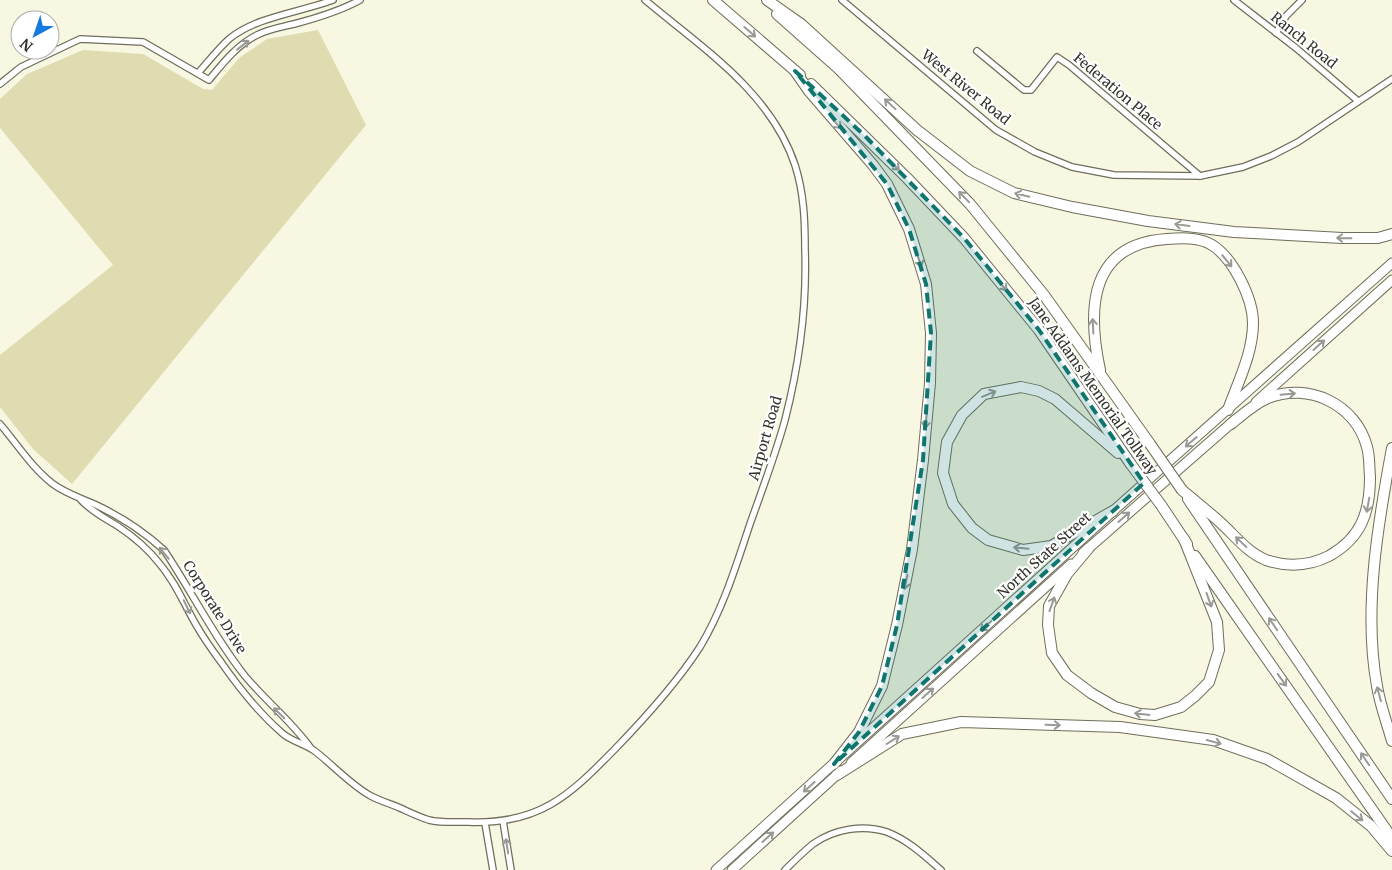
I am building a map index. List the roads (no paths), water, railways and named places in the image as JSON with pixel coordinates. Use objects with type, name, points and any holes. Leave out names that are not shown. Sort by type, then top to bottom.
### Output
[{"type":"highway","name":"Jane Addams Memorial Tollway","points":[[713,0],[866,136],[964,238],[1039,330],[1392,838]]},
{"type":"highway","name":"Jane Addams Memorial Tollway","points":[[762,0],[839,69],[970,204],[1044,295],[1182,490],[1392,799]]},
{"type":"highway","points":[[767,0],[801,24],[917,130],[970,171],[1014,193],[1082,209],[1148,221],[1234,232],[1342,238],[1378,238],[1392,234]]},
{"type":"highway","points":[[795,71],[809,91],[887,184],[909,229],[926,284],[931,333],[930,383],[923,460],[912,549],[897,625],[882,686],[859,732],[834,764]]},
{"type":"highway","points":[[1100,374],[1095,345],[1093,315],[1098,289],[1110,266],[1121,253],[1153,240],[1180,239],[1205,241],[1213,245],[1220,252],[1239,278],[1248,295],[1252,311],[1253,328],[1249,355],[1228,410]]},
{"type":"highway","points":[[1113,511],[1051,546],[1023,550],[988,540],[972,528],[953,504],[943,473],[946,442],[962,415],[984,394],[1021,387],[1039,391],[1055,399],[1130,463]]},
{"type":"highway","points":[[1182,490],[1256,555],[1277,563],[1297,565],[1320,560],[1343,546],[1355,535],[1366,515],[1368,506],[1369,458],[1365,441],[1359,428],[1343,410],[1327,399],[1318,396],[1305,393],[1283,394],[1260,402],[1230,424]]},
{"type":"highway","points":[[1392,448],[1378,537],[1370,616],[1377,686],[1392,741]]},
{"type":"highway","points":[[1088,549],[1067,574],[1049,606],[1048,625],[1052,653],[1067,675],[1091,694],[1115,708],[1140,714],[1155,715],[1180,707],[1209,682],[1219,650],[1217,622],[1184,539]]},
{"type":"highway","points":[[837,775],[902,734],[961,722],[1129,729],[1213,740],[1267,759],[1336,798],[1371,826],[1392,851]]},
{"type":"main road","name":"North State Street","points":[[716,870],[1113,511],[1392,263]]},
{"type":"main road","name":"North State Street","points":[[732,870],[1088,549],[1392,280]]},
{"type":"street","points":[[198,73],[230,38],[261,21],[333,0]]},
{"type":"street","name":"Airport Road","points":[[485,823],[520,818],[551,805],[566,795],[586,778],[645,718],[672,686],[701,645],[732,577],[768,474],[785,419],[797,364],[803,321],[806,261],[804,214],[800,185],[794,163],[784,139],[759,100],[732,74],[645,0]]},
{"type":"street","name":"West River Road","points":[[842,0],[996,130],[1035,152],[1072,166],[1114,175],[1200,176],[1243,168],[1284,150],[1392,79]]},
{"type":"street","name":"Ranch Road","points":[[1234,0],[1276,32],[1358,101]]},
{"type":"street","points":[[1276,32],[1286,16],[1302,0]]},
{"type":"street","points":[[0,84],[21,67],[80,40],[143,42],[209,80],[226,60],[256,35],[327,14],[357,1]]},
{"type":"street","name":"Federation Place","points":[[978,52],[1024,90],[1031,90],[1057,57],[1069,65],[1200,176]]},
{"type":"street","name":"Corporate Drive","points":[[0,424],[35,467],[53,484],[81,500],[129,522],[164,550],[223,645],[245,675],[261,695],[297,729],[312,749]]},
{"type":"street","name":"Corporate Drive","points":[[81,500],[89,509],[141,544],[160,563],[178,588],[195,623],[222,664],[254,704],[286,736],[312,749],[370,796],[432,821],[485,823]]},
{"type":"street","points":[[503,821],[511,870]]},
{"type":"street","points":[[485,823],[493,870]]},
{"type":"street","points":[[784,870],[814,843],[831,834],[847,829],[867,828],[887,832],[901,839],[941,870]]}]
